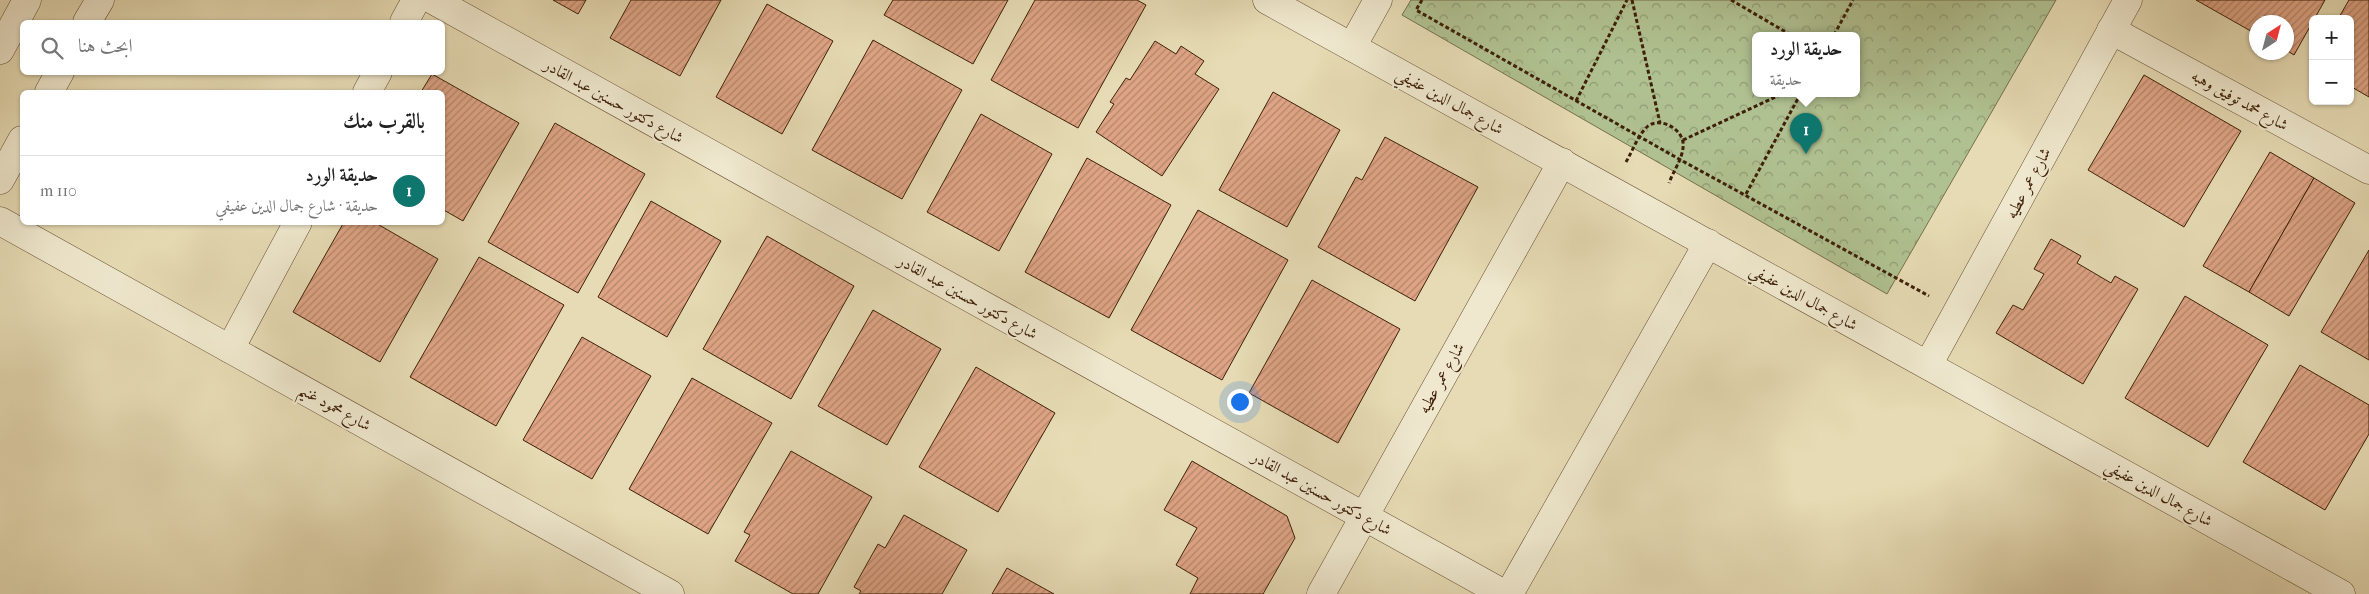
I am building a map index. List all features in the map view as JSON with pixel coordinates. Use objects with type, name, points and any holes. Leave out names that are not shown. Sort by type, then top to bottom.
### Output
[{"type":"street","points":[[0,50],[27,0]]},
{"type":"street","points":[[89,20],[100,0]]},
{"type":"street","points":[[405,20],[416,0]]},
{"type":"street","name":"شارع دكتور حسنين عبد القادر","points":[[433,0],[1504,594]]},
{"type":"street","name":"شارع جمال الدين عفيفي","points":[[1267,0],[2341,594]]},
{"type":"street","points":[[1352,48],[1378,0]]},
{"type":"street","name":"شارع عمر عطيه","points":[[1928,365],[2128,0]]},
{"type":"street","name":"شارع محمد توفيق وهبه","points":[[2111,30],[2369,170]]},
{"type":"street","points":[[50,90],[58,75]]},
{"type":"street","points":[[368,90],[376,75]]},
{"type":"street","points":[[0,180],[20,144]]},
{"type":"street","name":"شارع عمر عطيه","points":[[1321,594],[1562,162]]},
{"type":"street","name":"شارع محمود غنيم","points":[[0,220],[670,594]]},
{"type":"street","points":[[230,349],[296,225]]},
{"type":"street","points":[[1509,594],[1708,243]]},
{"type":"path","points":[[1422,0],[1416,10],[1679,159],[1746,194],[1958,312]]},
{"type":"path","points":[[1576,100],[1627,0]]},
{"type":"path","points":[[1632,0],[1660,123]]},
{"type":"path","points":[[1731,0],[1786,32]]},
{"type":"path","points":[[1836,32],[1853,0]]},
{"type":"path","points":[[1683,140],[1775,97]]},
{"type":"path","points":[[1746,194],[1799,97]]},
{"type":"path","points":[[1611,189],[1640,136],[1652,124],[1660,123],[1673,127],[1683,140],[1683,148],[1656,214]]},
{"type":"green space","points":[[1411,0],[2056,0],[1887,294],[1402,15]]},
{"type":"building","points":[[553,0],[586,0],[578,14]]},
{"type":"building","points":[[631,0],[721,0],[680,76],[610,38]]},
{"type":"building","points":[[893,0],[1008,0],[973,64],[884,15]]},
{"type":"building","points":[[1035,0],[1137,0],[1146,5],[1078,128],[991,80]]},
{"type":"building","points":[[2196,0],[2325,0],[2317,15],[2309,15],[2309,28],[2294,55],[2294,15],[2249,15],[2249,30]]},
{"type":"building","points":[[2349,0],[2369,0],[2369,97],[2354,88],[2354,15],[2340,15]]},
{"type":"building","points":[[767,4],[833,41],[782,134],[716,97]]},
{"type":"building","points":[[873,40],[962,90],[902,199],[812,150]]},
{"type":"building","points":[[1155,41],[1176,54],[1181,46],[1204,61],[1195,74],[1219,89],[1162,176],[1096,132],[1114,104],[1110,102],[1126,78],[1130,80]]},
{"type":"building","points":[[431,75],[434,75],[519,123],[463,221],[445,211],[445,90],[422,90]]},
{"type":"building","points":[[2144,75],[2241,131],[2184,227],[2088,170]]},
{"type":"building","points":[[1273,92],[1340,130],[1287,227],[1219,190]]},
{"type":"building","points":[[981,114],[1052,154],[999,251],[927,212]]},
{"type":"building","points":[[555,123],[645,174],[578,293],[488,242]]},
{"type":"building","points":[[1385,137],[1478,187],[1415,301],[1318,247],[1356,177],[1362,180]]},
{"type":"building","points":[[2270,152],[2314,178],[2249,292],[2203,266]]},
{"type":"building","points":[[1087,158],[1171,205],[1109,318],[1025,272]]},
{"type":"building","points":[[2314,178],[2355,203],[2289,316],[2249,292]]},
{"type":"building","points":[[651,201],[721,241],[667,337],[598,297]]},
{"type":"building","points":[[1198,210],[1288,260],[1222,380],[1131,330]]},
{"type":"building","points":[[342,225],[379,225],[438,259],[380,362],[293,312]]},
{"type":"building","points":[[767,236],[854,286],[791,399],[703,349]]},
{"type":"building","points":[[2051,239],[2081,256],[2077,263],[2111,283],[2115,276],[2138,289],[2083,384],[1996,333],[2013,305],[2023,310],[2044,274],[2034,269]]},
{"type":"building","points":[[2369,250],[2369,360],[2321,332]]},
{"type":"building","points":[[479,257],[564,305],[496,426],[410,377]]},
{"type":"building","points":[[1312,280],[1400,329],[1338,443],[1249,393]]},
{"type":"building","points":[[2185,296],[2268,345],[2208,447],[2125,398]]},
{"type":"building","points":[[873,310],[941,349],[887,445],[818,406]]},
{"type":"building","points":[[582,337],[651,376],[592,479],[523,440]]},
{"type":"building","points":[[2300,365],[2369,405],[2369,434],[2325,510],[2243,462]]},
{"type":"building","points":[[976,367],[1055,413],[998,512],[919,467]]},
{"type":"building","points":[[692,378],[772,423],[708,534],[629,489]]},
{"type":"building","points":[[791,451],[872,497],[818,594],[793,594],[735,561],[750,535],[744,532]]},
{"type":"building","points":[[1192,461],[1287,516],[1295,538],[1263,594],[1190,594],[1198,578],[1176,565],[1197,528],[1164,510]]},
{"type":"building","points":[[904,515],[967,550],[942,594],[859,594],[861,591],[854,587],[878,544],[885,548]]},
{"type":"building","points":[[1007,568],[1054,594],[992,594]]},
{"type":"place","name":"حديقة الورد","points":[[1806,154]]}]
